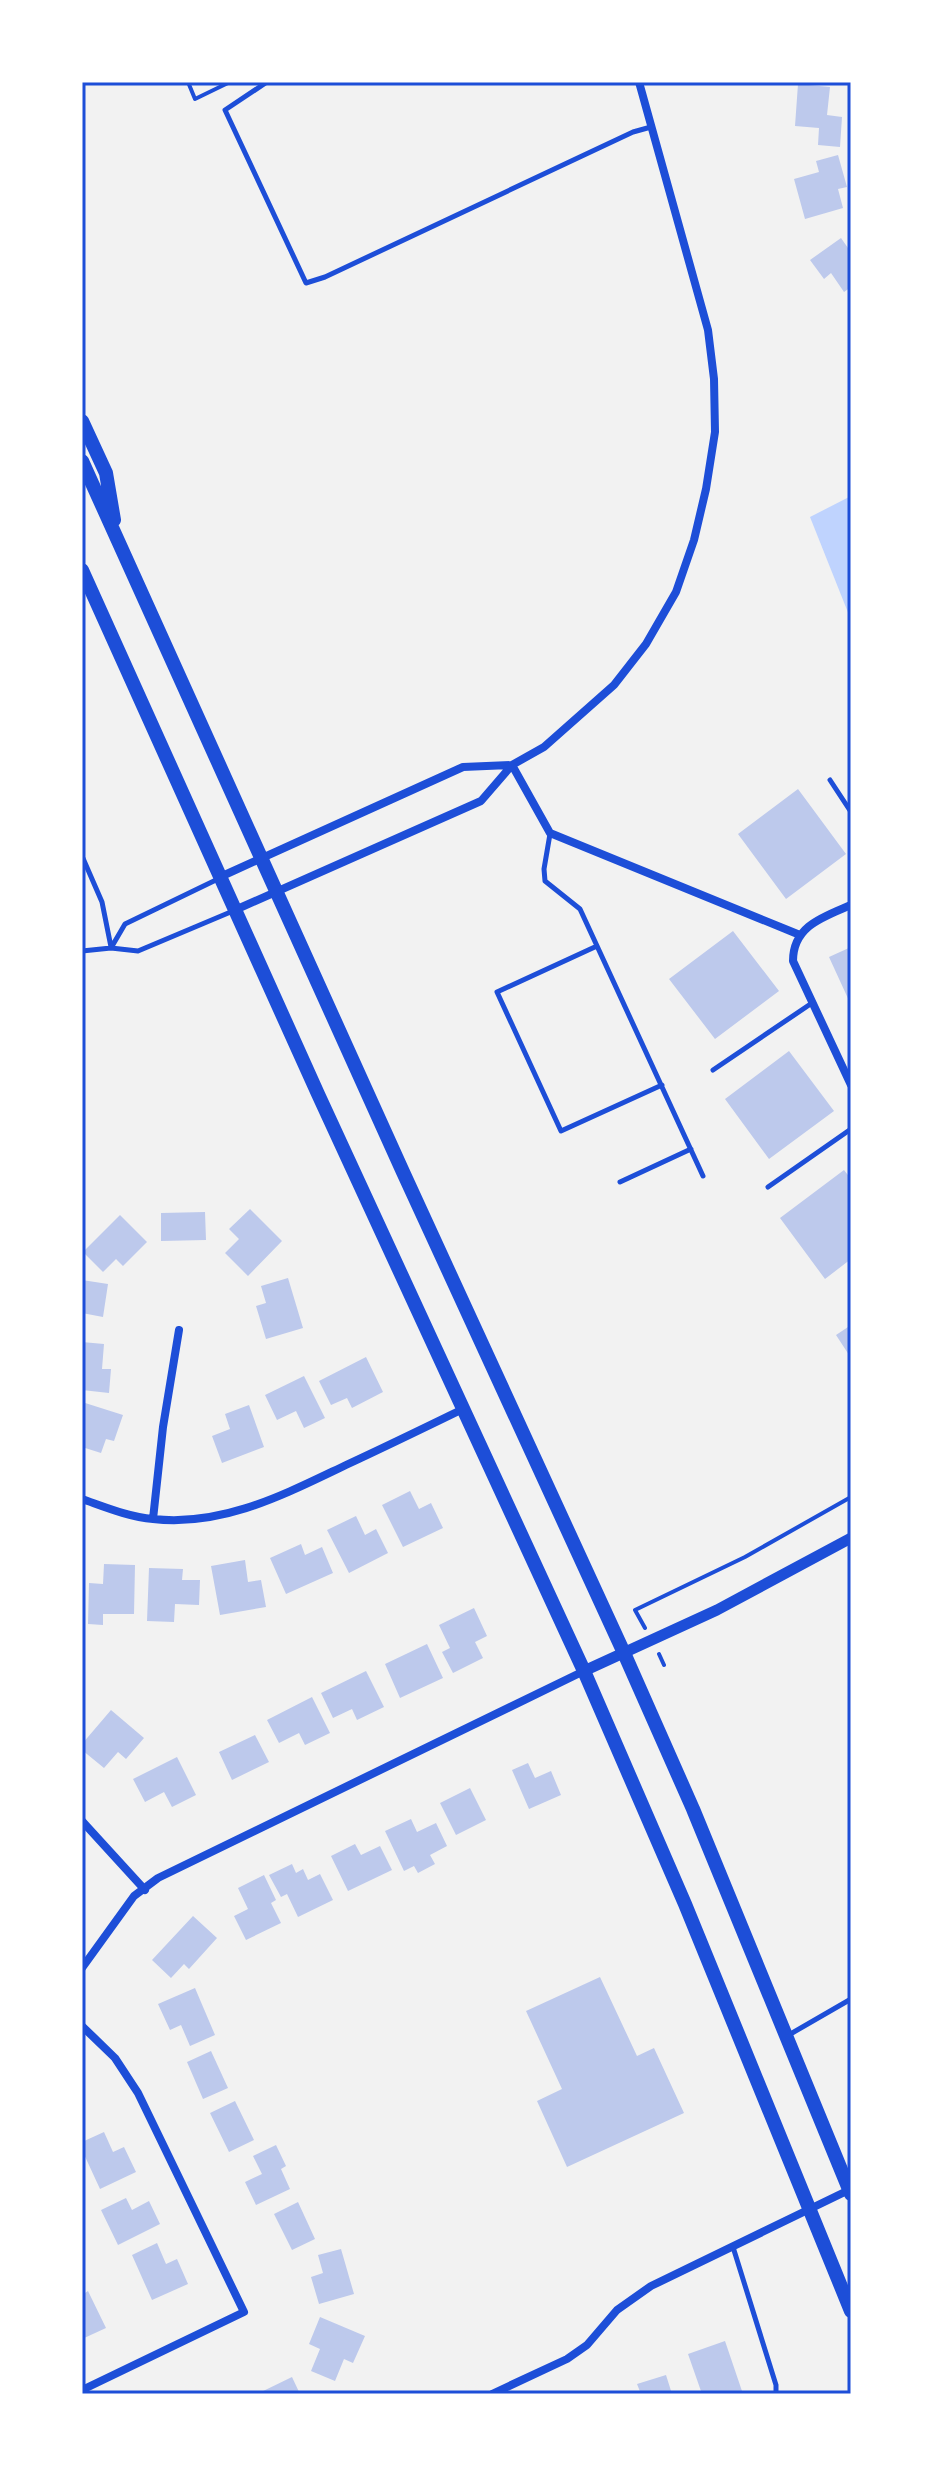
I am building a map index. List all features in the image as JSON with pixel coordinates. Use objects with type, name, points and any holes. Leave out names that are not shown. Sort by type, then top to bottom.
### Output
[{"type":"main road","points":[[82,421],[106,473],[117,540]]},
{"type":"main road","points":[[82,461],[624,1653],[693,1809],[851,2191]]},
{"type":"main road","points":[[82,570],[584,1671],[685,1904],[851,2311]]},
{"type":"street","points":[[235,910],[481,801],[512,765],[544,747],[614,685],[646,644],[676,592],[703,502],[715,432],[714,379],[708,330],[639,82]]},
{"type":"street","points":[[512,765],[550,833],[800,935]]},
{"type":"street","points":[[220,877],[463,767],[512,765]]},
{"type":"street","points":[[851,905],[815,921],[800,935],[793,948],[793,961],[851,1085]]},
{"type":"street","points":[[153,1519],[163,1427],[179,1330]]},
{"type":"street","points":[[82,1499],[153,1519],[215,1518],[256,1506],[463,1409]]},
{"type":"street","points":[[82,1968],[134,1896],[184,1863],[717,1610],[851,1538]]},
{"type":"street","points":[[82,1821],[145,1890]]},
{"type":"street","points":[[82,2026],[115,2058],[138,2093],[244,2312],[82,2390]]},
{"type":"street","points":[[492,2394],[567,2359],[587,2345],[617,2310],[651,2286],[851,2191]]},
{"type":"lane","points":[[267,82],[225,110],[306,283],[652,126]]},
{"type":"lane","points":[[830,780],[851,812]]},
{"type":"lane","points":[[550,833],[545,881],[580,909],[703,1176]]},
{"type":"lane","points":[[82,856],[102,902],[111,948]]},
{"type":"lane","points":[[111,948],[125,924],[220,877]]},
{"type":"lane","points":[[82,951],[111,948],[138,951],[235,910]]},
{"type":"lane","points":[[597,946],[497,992],[561,1131],[662,1085]]},
{"type":"lane","points":[[713,1070],[812,1003]]},
{"type":"lane","points":[[768,1187],[851,1129]]},
{"type":"lane","points":[[620,1182],[691,1149]]},
{"type":"lane","points":[[787,2036],[851,1999]]},
{"type":"lane","points":[[733,2247],[776,2385],[776,2394]]},
{"type":"path","points":[[188,82],[195,99],[230,82]]},
{"type":"path","points":[[635,1610],[745,1557],[851,1497]]},
{"type":"water","points":[[851,496],[851,620],[810,517]]},
{"type":"building","points":[[798,84],[830,87],[827,115],[842,117],[840,147],[818,145],[819,128],[795,126]]},
{"type":"building","points":[[838,155],[847,187],[838,189],[843,208],[805,219],[794,179],[819,172],[816,161]]},
{"type":"building","points":[[841,238],[848,248],[851,246],[851,287],[844,292],[831,273],[824,279],[810,260]]},
{"type":"building","points":[[798,789],[846,854],[786,899],[738,834]]},
{"type":"building","points":[[733,931],[779,991],[715,1039],[669,979]]},
{"type":"building","points":[[851,947],[851,1005],[829,957]]},
{"type":"building","points":[[789,1051],[834,1111],[769,1159],[725,1099]]},
{"type":"building","points":[[844,1170],[851,1179],[851,1259],[825,1279],[780,1218]]},
{"type":"building","points":[[250,1209],[282,1241],[248,1276],[225,1253],[239,1239],[229,1229]]},
{"type":"building","points":[[205,1212],[206,1240],[161,1241],[161,1213]]},
{"type":"building","points":[[120,1215],[147,1242],[123,1266],[116,1259],[103,1272],[83,1252]]},
{"type":"building","points":[[288,1278],[303,1328],[266,1339],[256,1306],[266,1303],[261,1286]]},
{"type":"building","points":[[82,1280],[108,1284],[103,1317],[82,1313]]},
{"type":"building","points":[[851,1325],[851,1358],[836,1335]]},
{"type":"building","points":[[82,1342],[104,1344],[102,1369],[111,1369],[109,1393],[82,1390]]},
{"type":"building","points":[[366,1357],[383,1392],[352,1408],[347,1398],[331,1405],[319,1381]]},
{"type":"building","points":[[304,1376],[325,1418],[304,1428],[296,1411],[277,1420],[265,1395]]},
{"type":"building","points":[[82,1402],[123,1415],[114,1441],[106,1439],[101,1453],[82,1447]]},
{"type":"building","points":[[249,1405],[264,1447],[222,1463],[212,1436],[230,1429],[225,1414]]},
{"type":"building","points":[[410,1491],[419,1509],[431,1503],[443,1528],[403,1547],[382,1505]]},
{"type":"building","points":[[356,1516],[365,1535],[376,1529],[388,1553],[349,1573],[327,1530]]},
{"type":"building","points":[[301,1544],[305,1555],[322,1547],[333,1573],[286,1594],[270,1558]]},
{"type":"building","points":[[245,1560],[248,1582],[261,1580],[266,1607],[220,1615],[211,1566]]},
{"type":"building","points":[[104,1564],[135,1565],[134,1614],[103,1614],[103,1625],[88,1624],[89,1583],[103,1584]]},
{"type":"building","points":[[149,1568],[183,1569],[182,1580],[200,1580],[199,1605],[175,1604],[174,1622],[147,1621]]},
{"type":"building","points":[[474,1608],[487,1636],[475,1642],[483,1658],[453,1673],[442,1652],[450,1648],[439,1625]]},
{"type":"building","points":[[427,1644],[443,1678],[400,1698],[385,1664]]},
{"type":"building","points":[[366,1671],[384,1707],[357,1720],[352,1709],[333,1718],[321,1693]]},
{"type":"building","points":[[312,1697],[330,1733],[305,1745],[299,1733],[279,1743],[267,1720]]},
{"type":"building","points":[[111,1710],[144,1738],[126,1759],[118,1752],[104,1768],[82,1750],[82,1744]]},
{"type":"building","points":[[255,1735],[269,1762],[232,1780],[219,1752]]},
{"type":"building","points":[[177,1757],[196,1795],[172,1807],[164,1792],[145,1802],[133,1779]]},
{"type":"building","points":[[528,1763],[535,1778],[551,1771],[561,1795],[529,1809],[512,1770]]},
{"type":"building","points":[[470,1788],[486,1820],[456,1835],[440,1803]]},
{"type":"building","points":[[411,1819],[417,1832],[436,1823],[447,1846],[430,1855],[435,1864],[418,1873],[414,1866],[404,1871],[385,1831]]},
{"type":"building","points":[[355,1844],[361,1855],[380,1846],[392,1870],[348,1891],[331,1856]]},
{"type":"building","points":[[292,1864],[296,1873],[303,1869],[308,1880],[320,1874],[333,1900],[298,1917],[287,1894],[281,1897],[269,1875]]},
{"type":"building","points":[[264,1875],[276,1900],[271,1903],[281,1923],[246,1940],[234,1916],[248,1909],[238,1888]]},
{"type":"building","points":[[193,1916],[217,1938],[189,1969],[184,1964],[171,1978],[152,1960]]},
{"type":"building","points":[[600,1977],[637,2056],[654,2048],[684,2113],[567,2167],[537,2101],[562,2089],[526,2011]]},
{"type":"building","points":[[195,1988],[215,2035],[190,2046],[181,2025],[170,2030],[158,2004]]},
{"type":"building","points":[[211,2051],[228,2088],[203,2099],[187,2062]]},
{"type":"building","points":[[235,2101],[254,2140],[229,2152],[210,2113]]},
{"type":"building","points":[[104,2132],[113,2152],[124,2147],[136,2172],[100,2189],[82,2150],[82,2142]]},
{"type":"building","points":[[276,2145],[286,2166],[281,2169],[290,2189],[256,2205],[245,2182],[262,2174],[253,2156]]},
{"type":"building","points":[[126,2198],[132,2210],[149,2201],[160,2224],[118,2245],[101,2210]]},
{"type":"building","points":[[298,2202],[315,2239],[292,2250],[274,2214]]},
{"type":"building","points":[[157,2243],[166,2264],[177,2259],[188,2284],[152,2300],[132,2255]]},
{"type":"building","points":[[341,2249],[354,2294],[319,2304],[311,2277],[323,2273],[318,2255]]},
{"type":"building","points":[[88,2291],[106,2328],[82,2339],[82,2295]]},
{"type":"building","points":[[320,2317],[365,2336],[353,2363],[344,2359],[335,2381],[311,2371],[320,2349],[309,2344]]},
{"type":"building","points":[[725,2341],[743,2394],[702,2394],[688,2354]]},
{"type":"building","points":[[666,2375],[672,2394],[641,2394],[637,2384]]},
{"type":"building","points":[[292,2377],[300,2394],[257,2394]]}]
